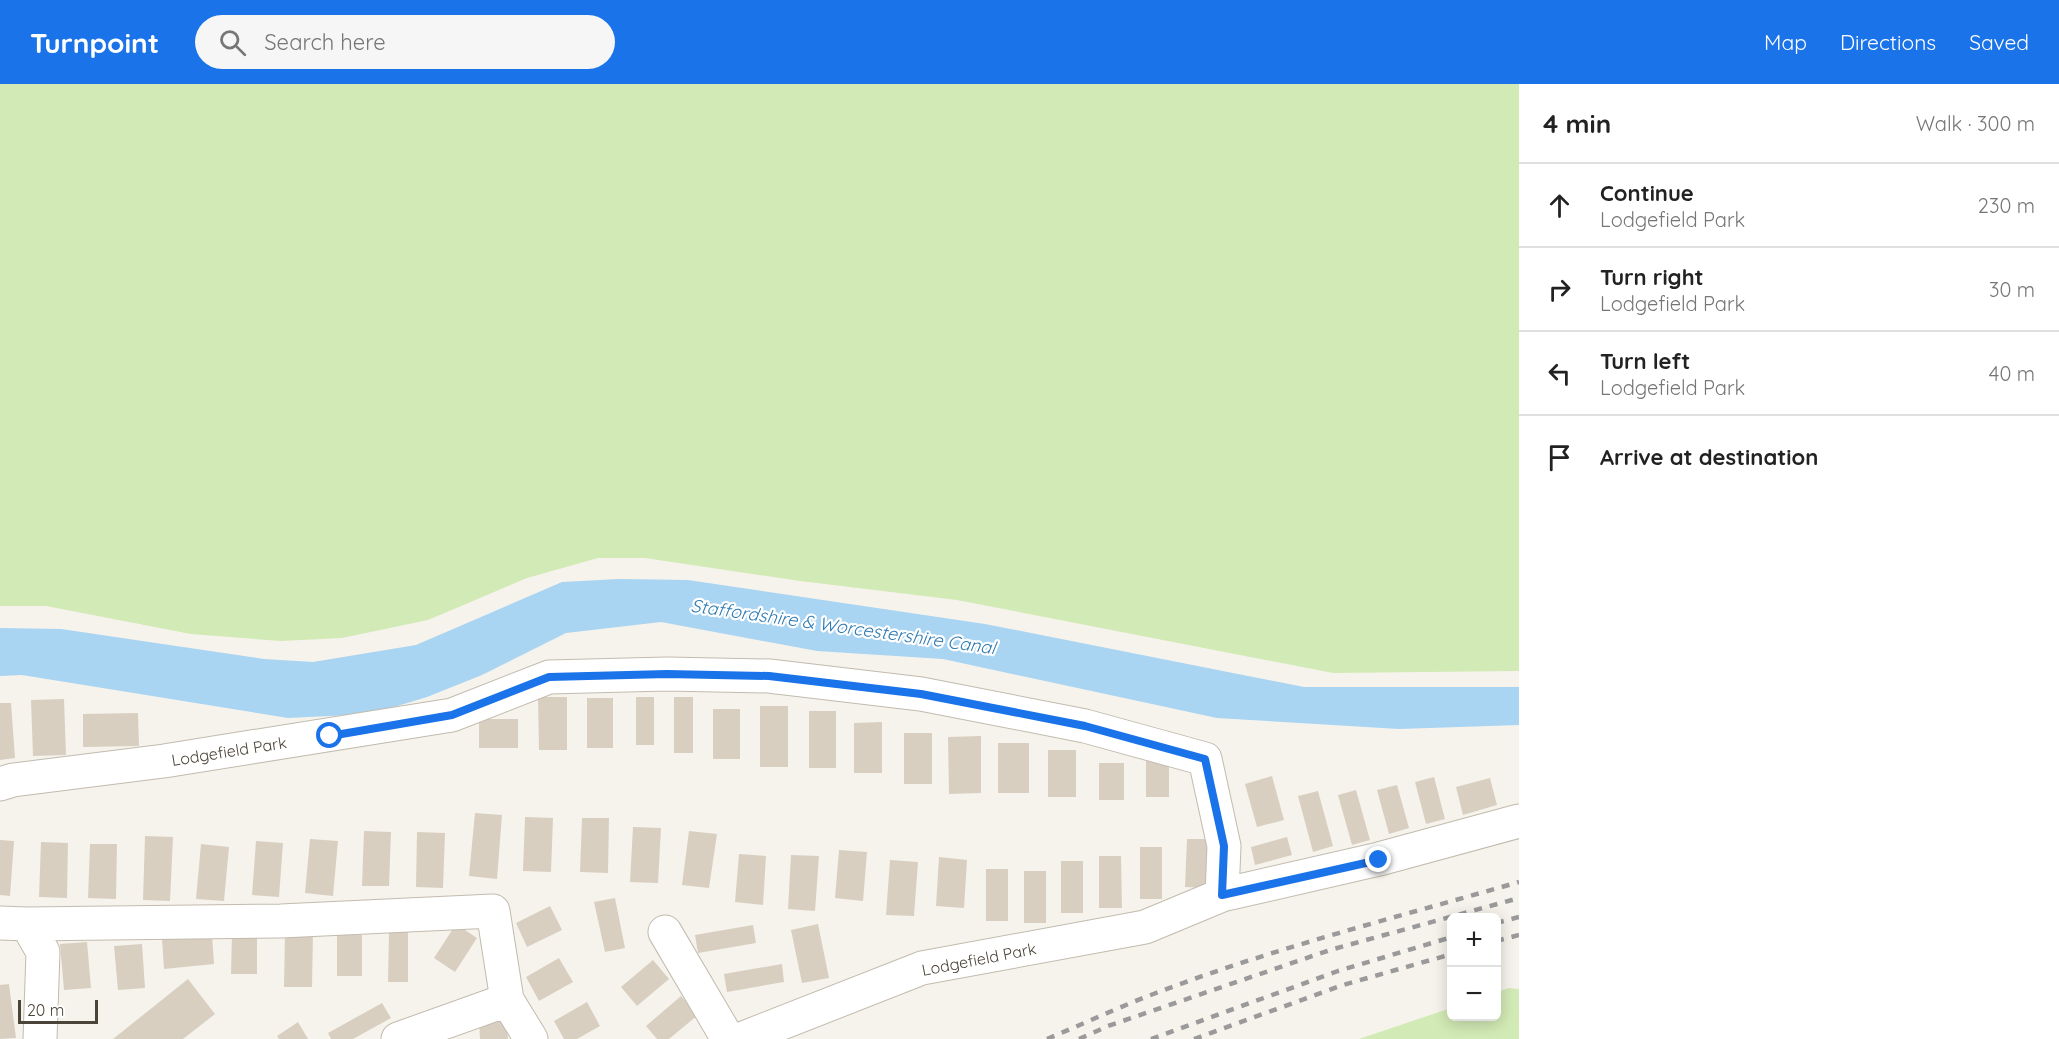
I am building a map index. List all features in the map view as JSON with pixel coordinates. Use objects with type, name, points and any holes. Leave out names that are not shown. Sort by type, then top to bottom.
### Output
[{"type":"street","name":"Lodgefield Park","points":[[0,784],[13,780],[330,736],[452,715],[549,677],[667,674],[769,676],[921,694],[1085,726],[1205,759],[1224,846],[1222,895]]},
{"type":"street","name":"Lodgefield Park","points":[[741,1039],[922,968],[1145,927],[1222,895],[1379,860],[1519,821]]},
{"type":"street","points":[[14,923],[281,921],[493,911],[507,1000],[531,1039]]},
{"type":"street","points":[[14,923],[43,952],[40,1039]]},
{"type":"street","points":[[664,932],[728,1039]]},
{"type":"street","points":[[398,1039],[507,1000]]},
{"type":"green space","points":[[0,84],[1519,84],[1519,671],[1333,673],[957,600],[800,581],[645,558],[598,558],[527,578],[428,620],[342,638],[281,641],[191,634],[46,606],[0,606]]},
{"type":"green space","points":[[1509,988],[1519,989],[1519,1039],[1359,1039],[1447,1009],[1447,1021],[1501,1021],[1501,991]]},
{"type":"water","name":"Staffordshire & Worcestershire Canal","points":[[619,579],[688,580],[985,624],[1304,687],[1519,687],[1519,725],[1399,729],[1217,718],[943,659],[817,651],[661,622],[566,633],[482,675],[427,697],[371,714],[288,718],[22,675],[0,676],[0,628],[61,629],[264,659],[313,662],[416,645],[562,582]]},
{"type":"building","points":[[538,697],[567,697],[567,750],[539,750]]},
{"type":"building","points":[[636,697],[654,697],[654,745],[636,745]]},
{"type":"building","points":[[674,697],[693,697],[693,753],[674,753]]},
{"type":"building","points":[[587,698],[613,698],[613,748],[587,748]]},
{"type":"building","points":[[64,699],[66,755],[33,756],[31,700]]},
{"type":"building","points":[[0,703],[11,703],[15,758],[0,760]]},
{"type":"building","points":[[760,706],[788,706],[788,767],[760,767]]},
{"type":"building","points":[[713,709],[740,709],[740,759],[713,759]]},
{"type":"building","points":[[809,711],[836,711],[836,768],[809,768]]},
{"type":"building","points":[[138,713],[139,746],[83,747],[83,714]]},
{"type":"building","points":[[479,719],[518,719],[518,748],[479,748]]},
{"type":"building","points":[[882,722],[882,773],[854,773],[854,723]]},
{"type":"building","points":[[904,733],[932,733],[932,784],[904,784]]},
{"type":"building","points":[[981,736],[981,793],[949,794],[948,737]]},
{"type":"building","points":[[998,743],[1029,743],[1029,793],[998,793]]},
{"type":"building","points":[[1048,750],[1076,750],[1076,797],[1048,797]]},
{"type":"building","points":[[1146,757],[1169,757],[1169,797],[1146,797]]},
{"type":"building","points":[[1099,763],[1124,763],[1124,800],[1099,800]]},
{"type":"building","points":[[1272,776],[1284,820],[1257,827],[1245,784]]},
{"type":"building","points":[[1434,777],[1445,819],[1426,824],[1415,782]]},
{"type":"building","points":[[1490,778],[1497,805],[1463,815],[1456,787]]},
{"type":"building","points":[[1397,785],[1409,828],[1389,834],[1377,790]]},
{"type":"building","points":[[1356,790],[1370,840],[1352,845],[1338,795]]},
{"type":"building","points":[[1318,791],[1333,846],[1313,852],[1298,796]]},
{"type":"building","points":[[475,813],[502,815],[497,879],[469,876]]},
{"type":"building","points":[[525,817],[553,818],[551,872],[523,871]]},
{"type":"building","points":[[582,818],[609,818],[608,873],[580,872]]},
{"type":"building","points":[[633,827],[661,828],[658,883],[630,882]]},
{"type":"building","points":[[364,831],[391,832],[389,886],[362,886]]},
{"type":"building","points":[[689,831],[717,834],[709,888],[682,885]]},
{"type":"building","points":[[417,832],[445,833],[443,888],[416,887]]},
{"type":"building","points":[[145,836],[173,837],[170,901],[143,900]]},
{"type":"building","points":[[1287,837],[1292,855],[1255,865],[1251,847]]},
{"type":"building","points":[[310,839],[338,841],[333,896],[305,893]]},
{"type":"building","points":[[1187,839],[1209,839],[1207,888],[1185,887]]},
{"type":"building","points":[[0,840],[14,841],[10,896],[0,895]]},
{"type":"building","points":[[256,841],[283,843],[279,897],[252,895]]},
{"type":"building","points":[[41,842],[68,843],[67,898],[39,897]]},
{"type":"building","points":[[90,844],[117,844],[116,899],[88,898]]},
{"type":"building","points":[[201,844],[229,847],[224,901],[196,899]]},
{"type":"building","points":[[1140,847],[1162,847],[1162,899],[1140,899]]},
{"type":"building","points":[[839,850],[867,852],[863,901],[835,898]]},
{"type":"building","points":[[739,854],[766,856],[763,905],[735,902]]},
{"type":"building","points":[[791,855],[819,856],[815,911],[788,909]]},
{"type":"building","points":[[1099,856],[1121,856],[1122,908],[1099,908]]},
{"type":"building","points":[[939,857],[967,860],[964,908],[936,906]]},
{"type":"building","points":[[890,860],[918,862],[914,916],[886,915]]},
{"type":"building","points":[[1061,861],[1083,861],[1083,913],[1061,913]]},
{"type":"building","points":[[986,869],[1008,869],[1008,921],[986,921]]},
{"type":"building","points":[[1024,871],[1046,871],[1046,923],[1024,923]]},
{"type":"building","points":[[615,898],[625,948],[605,952],[594,902]]},
{"type":"building","points":[[550,906],[562,930],[527,947],[516,923]]},
{"type":"building","points":[[456,924],[477,938],[455,972],[434,958]]},
{"type":"building","points":[[818,924],[829,978],[802,983],[791,930]]},
{"type":"building","points":[[753,925],[756,943],[698,953],[695,935]]},
{"type":"building","points":[[285,932],[313,932],[312,987],[284,987]]},
{"type":"building","points":[[389,932],[408,932],[408,982],[388,982]]},
{"type":"building","points":[[232,933],[257,933],[257,974],[231,974]]},
{"type":"building","points":[[212,935],[214,964],[164,969],[162,939]]},
{"type":"building","points":[[337,935],[362,935],[362,976],[337,976]]},
{"type":"building","points":[[87,942],[91,988],[64,990],[60,944]]},
{"type":"building","points":[[142,944],[145,988],[118,990],[114,946]]},
{"type":"building","points":[[559,958],[573,982],[539,1001],[526,977]]},
{"type":"building","points":[[653,960],[669,979],[637,1006],[621,987]]},
{"type":"building","points":[[782,964],[784,982],[727,992],[724,974]]},
{"type":"building","points":[[188,979],[215,1014],[183,1039],[113,1039]]},
{"type":"building","points":[[9,984],[16,1038],[0,1039],[0,985]]},
{"type":"building","points":[[681,996],[698,1015],[669,1039],[657,1039],[646,1026]]},
{"type":"building","points":[[587,1002],[600,1026],[577,1039],[564,1039],[554,1021]]},
{"type":"building","points":[[382,1003],[391,1018],[353,1039],[331,1039],[328,1033]]},
{"type":"building","points":[[506,1017],[508,1039],[480,1039],[479,1019]]},
{"type":"building","points":[[298,1022],[308,1039],[279,1039],[277,1036]]},
{"type":"railway","points":[[1047,1039],[1142,998],[1245,962],[1519,882]]},
{"type":"railway","points":[[1079,1039],[1108,1026],[1330,950],[1519,898]]},
{"type":"railway","points":[[1501,922],[1519,917]]},
{"type":"railway","points":[[1501,940],[1519,935]]},
{"type":"railway","points":[[1151,1039],[1338,971],[1447,938]]},
{"type":"railway","points":[[1194,1039],[1343,985],[1447,955]]},
{"type":"route","points":[[330,736],[452,715],[549,677],[667,674],[769,676],[921,694],[1085,726],[1205,759],[1224,846],[1222,895],[1379,860]]}]
